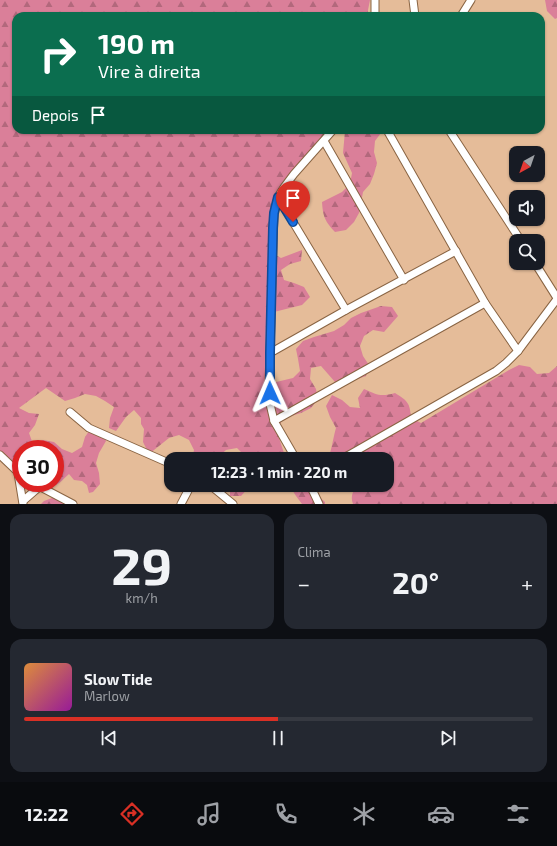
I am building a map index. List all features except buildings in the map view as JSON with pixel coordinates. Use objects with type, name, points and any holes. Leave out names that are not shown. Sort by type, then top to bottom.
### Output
[{"type":"street","points":[[375,0],[375,12]]},
{"type":"street","points":[[413,0],[414,12]]},
{"type":"street","points":[[464,12],[471,0]]},
{"type":"street","points":[[292,452],[274,421],[270,404],[269,383],[274,213],[278,197],[294,174],[330,134]]},
{"type":"street","points":[[389,134],[486,304],[518,351]]},
{"type":"street","points":[[452,134],[516,234]]},
{"type":"street","points":[[324,141],[404,280]]},
{"type":"street","points":[[278,197],[346,310]]},
{"type":"street","points":[[270,353],[456,251]]},
{"type":"street","points":[[354,452],[506,364],[518,351],[557,298],[539,270]]},
{"type":"street","points":[[274,421],[486,304]]},
{"type":"street","points":[[70,412],[89,428],[164,461]]},
{"type":"street","points":[[0,455],[12,466]]},
{"type":"street","points":[[22,492],[23,502]]},
{"type":"street","points":[[23,502],[31,492]]},
{"type":"street","points":[[50,492],[73,504]]},
{"type":"street","points":[[181,504],[187,492]]},
{"type":"street","points":[[218,492],[233,504]]},
{"type":"street","points":[[313,492],[319,504]]},
{"type":"green space","points":[[0,0],[370,0],[368,12],[12,12],[12,134],[328,134],[287,181],[279,200],[279,211],[273,220],[270,231],[269,242],[272,253],[281,258],[302,250],[301,261],[290,264],[281,270],[284,280],[304,287],[310,297],[302,305],[270,313],[266,324],[265,376],[272,383],[293,378],[300,371],[296,349],[303,341],[334,331],[344,325],[351,318],[381,306],[392,307],[398,316],[384,332],[373,330],[364,336],[360,346],[363,356],[369,365],[366,376],[346,383],[335,382],[321,366],[311,368],[310,379],[316,389],[318,399],[311,408],[291,416],[281,422],[277,432],[284,452],[241,452],[237,448],[226,450],[224,452],[194,452],[189,440],[179,435],[169,438],[149,454],[143,442],[144,429],[141,424],[141,418],[134,410],[126,417],[116,431],[109,428],[110,418],[114,407],[105,401],[96,396],[85,394],[65,401],[46,388],[19,408],[29,413],[39,414],[35,425],[29,433],[32,440],[12,440],[12,465],[0,459]]},
{"type":"green space","points":[[545,0],[557,0],[557,18],[555,19],[547,11]]},
{"type":"green space","points":[[345,134],[380,134],[375,141],[374,152],[377,163],[370,184],[363,192],[359,213],[354,222],[346,230],[335,232],[325,218],[322,202],[342,192],[350,184],[352,173],[343,153]]},
{"type":"green space","points":[[519,365],[530,367],[537,374],[549,373],[557,366],[557,504],[353,504],[353,492],[394,492],[394,452],[331,452],[336,428],[326,406],[332,395],[342,400],[350,407],[360,408],[358,398],[364,389],[379,395],[395,393],[408,403],[411,418],[421,423]]},
{"type":"green space","points":[[91,428],[102,431],[106,441],[99,453],[96,463],[100,484],[93,492],[89,493],[87,485],[82,481],[74,480],[69,474],[64,478],[64,450],[72,453],[82,447],[85,437]]},
{"type":"green space","points":[[230,492],[245,492],[241,496],[230,496]]},
{"type":"green space","points":[[293,492],[313,492],[325,502],[325,504],[302,504]]},
{"type":"green space","points":[[52,498],[56,498],[69,504],[41,504]]},
{"type":"route","points":[[270,393],[273,228],[274,213],[278,197],[293,222]]}]
